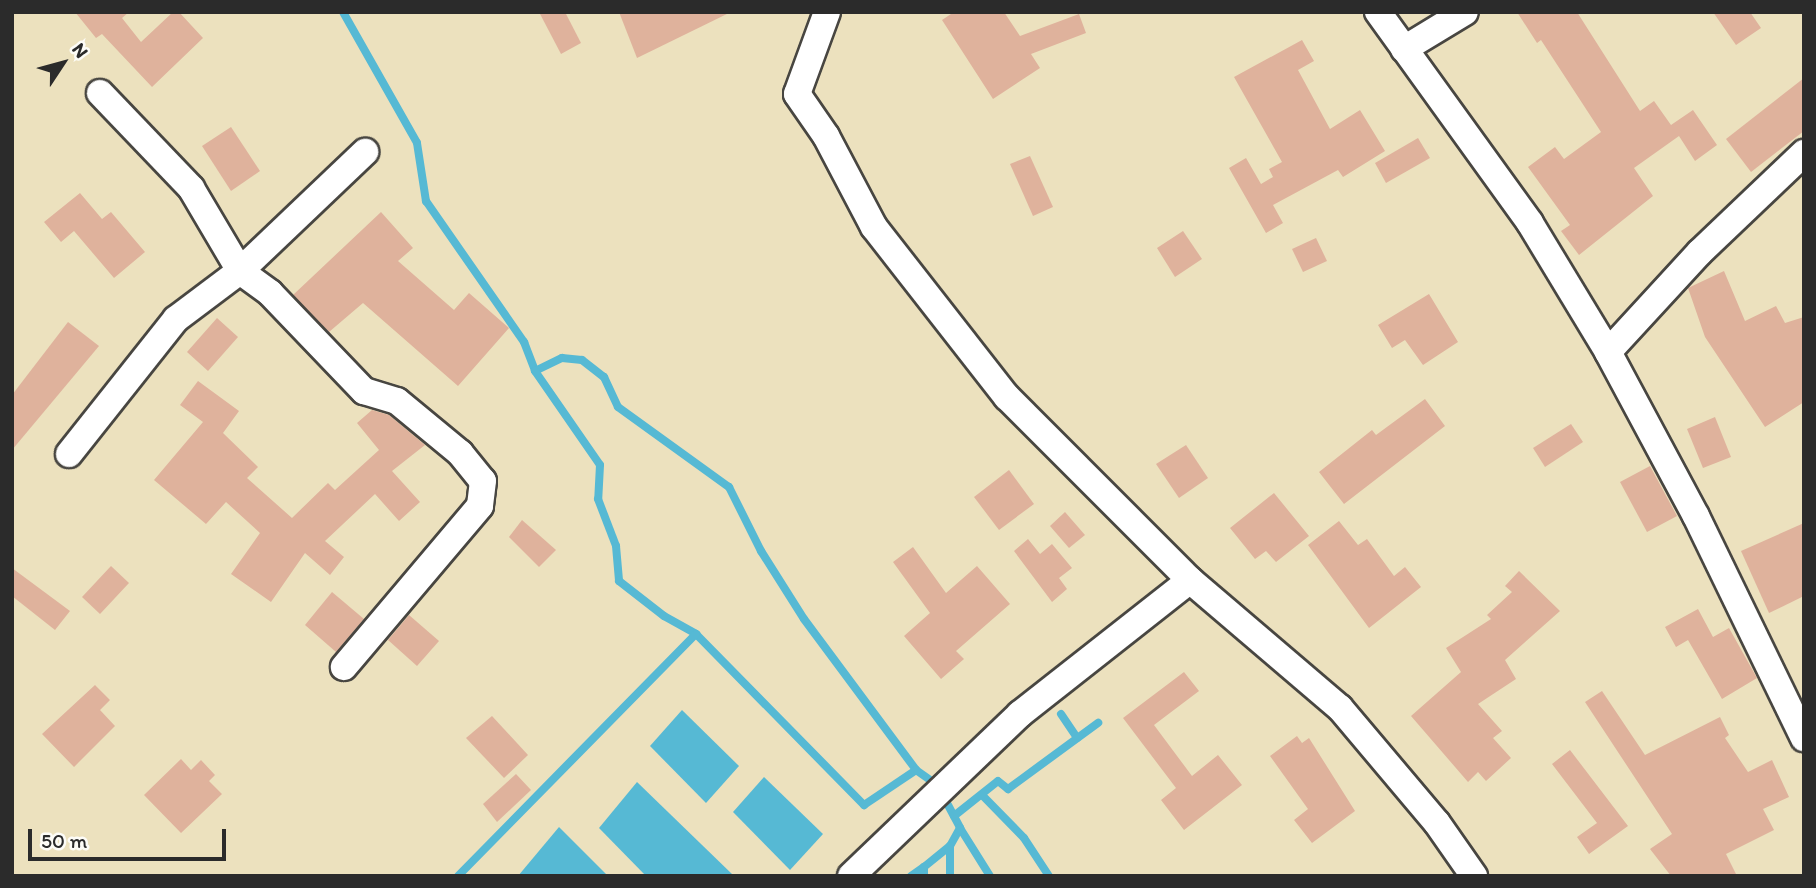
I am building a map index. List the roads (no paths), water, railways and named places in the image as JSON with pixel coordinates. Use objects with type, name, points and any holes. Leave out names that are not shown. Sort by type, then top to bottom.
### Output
[{"type":"street","points":[[826,12],[797,94],[826,136],[874,227],[1007,397],[1190,580],[1339,708],[1437,822],[1474,876]]},
{"type":"street","points":[[1378,12],[1530,223],[1608,352],[1696,516],[1804,738]]},
{"type":"street","points":[[1404,49],[1465,12]]},
{"type":"street","points":[[100,93],[191,188],[240,271],[270,293],[364,391],[397,401],[460,453],[483,481],[480,506],[345,667]]},
{"type":"street","points":[[69,454],[176,319],[240,271],[365,152]]},
{"type":"street","points":[[1608,352],[1700,252],[1804,153]]},
{"type":"street","points":[[851,876],[1020,714],[1190,580]]},
{"type":"water","points":[[682,710],[739,766],[706,803],[650,746]]},
{"type":"water","points":[[764,777],[823,834],[790,870],[733,812]]},
{"type":"water","points":[[637,782],[732,874],[646,876],[599,828]]},
{"type":"water","points":[[559,827],[608,876],[518,876]]},
{"type":"waterway","points":[[343,12],[417,143],[426,201],[524,342],[535,371],[562,358],[582,360],[604,377],[618,407],[729,487],[761,551],[804,619],[916,770],[929,779]]},
{"type":"waterway","points":[[535,371],[600,465],[598,499],[616,546],[619,581],[664,616],[696,634],[864,805],[916,770]]},
{"type":"waterway","points":[[458,876],[696,634]]},
{"type":"waterway","points":[[1061,714],[1077,738]]},
{"type":"waterway","points":[[954,816],[998,781],[1008,789],[1098,723]]},
{"type":"waterway","points":[[984,797],[1024,838],[1049,876]]},
{"type":"waterway","points":[[948,805],[960,828],[950,846],[950,876]]},
{"type":"waterway","points":[[960,828],[990,876]]},
{"type":"waterway","points":[[924,876],[924,867],[950,846]]},
{"type":"waterway","points":[[911,876],[924,867]]}]
